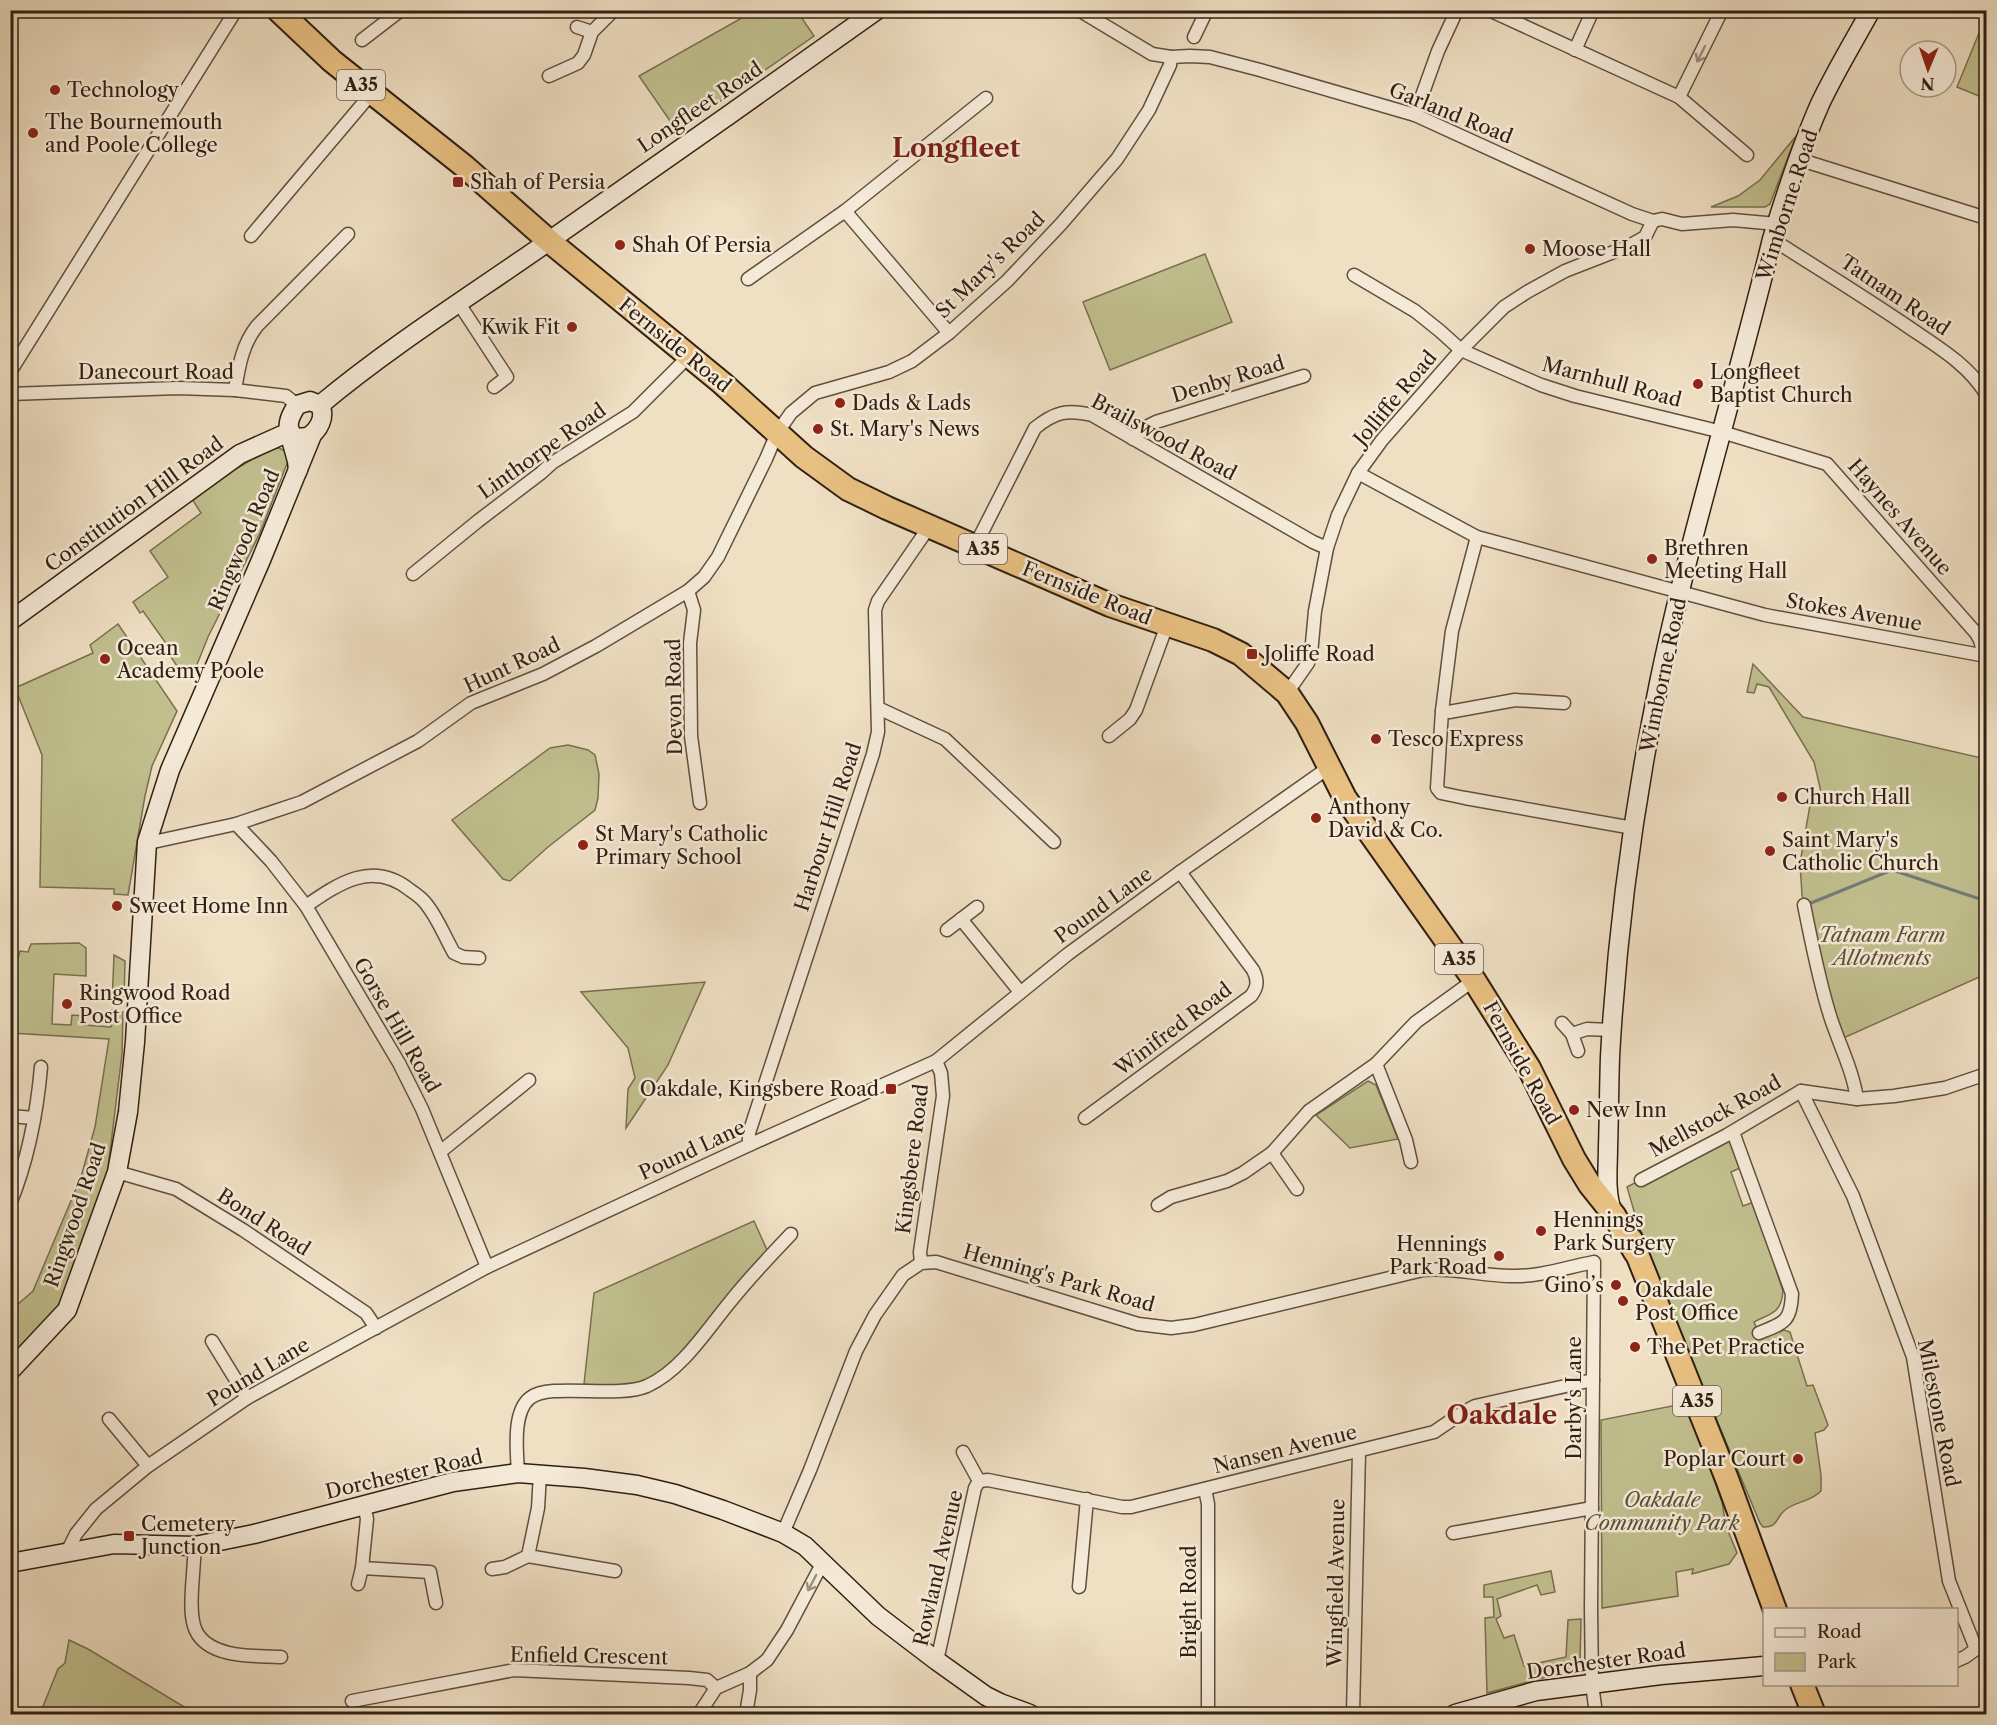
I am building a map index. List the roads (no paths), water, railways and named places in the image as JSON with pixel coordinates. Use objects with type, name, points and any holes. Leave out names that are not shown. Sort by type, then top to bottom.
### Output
[{"type":"highway","name":"Fernside Road","points":[[278,10],[371,94],[465,166],[549,242],[740,398],[804,457],[848,489],[1110,605],[1213,640],[1241,654],[1287,693],[1307,723],[1345,798],[1474,980],[1529,1068],[1582,1171],[1612,1205]]},
{"type":"highway","name":"Wimborne Road","points":[[1612,1205],[1635,1252],[1719,1457],[1773,1608]]},
{"type":"highway","points":[[1803,1686],[1814,1714]]},
{"type":"main road","name":"Longfleet Road","points":[[549,242],[877,10]]},
{"type":"main road","name":"Wimborne Road","points":[[1612,1205],[1606,1159],[1620,922],[1660,677],[1680,591],[1774,231],[1798,159],[1821,103],[1864,13]]},
{"type":"main road","points":[[320,405],[357,374],[458,302],[549,242]]},
{"type":"main road","points":[[310,401],[320,405],[323,415],[312,435],[301,439],[289,432],[289,422],[297,405],[310,401]]},
{"type":"main road","name":"Ringwood Road","points":[[289,432],[298,470]]},
{"type":"main road","name":"Constitution Hill Road","points":[[10,621],[240,454],[289,432]]},
{"type":"main road","name":"Ringwood Road","points":[[10,1371],[67,1310],[117,1173],[129,1112],[147,842],[170,770],[261,560],[312,435]]},
{"type":"main road","name":"Dorchester Road","points":[[10,1563],[114,1544],[195,1546],[254,1534],[453,1482],[518,1473],[584,1478],[647,1487],[723,1510],[783,1533],[805,1546],[878,1616],[937,1661],[986,1696],[1030,1714]]},
{"type":"main road","points":[[1740,1667],[1763,1654]]},
{"type":"main road","name":"Dorchester Road","points":[[1455,1714],[1536,1691],[1763,1666]]},
{"type":"street","points":[[10,372],[236,10]]},
{"type":"street","points":[[362,40],[401,10]]},
{"type":"street","points":[[549,76],[578,63],[584,55],[592,32],[614,10]]},
{"type":"street","name":"Garland Road","points":[[1079,10],[1152,54],[1171,57],[1210,57],[1415,115],[1653,221],[1662,219],[1682,224],[1733,220],[1774,231]]},
{"type":"street","points":[[1194,37],[1207,10]]},
{"type":"street","points":[[1415,115],[1438,51],[1457,10]]},
{"type":"street","points":[[1489,10],[1679,97],[1747,155]]},
{"type":"street","points":[[1575,50],[1593,10]]},
{"type":"street","points":[[1679,97],[1722,10]]},
{"type":"street","points":[[577,27],[592,32]]},
{"type":"street","name":"St Mary's Road","points":[[777,433],[791,413],[815,393],[900,368],[949,333],[1022,265],[1117,159],[1149,110],[1170,65],[1171,57]]},
{"type":"street","points":[[251,236],[371,94]]},
{"type":"street","points":[[748,279],[845,211],[986,98]]},
{"type":"street","points":[[1798,159],[1986,218]]},
{"type":"street","points":[[845,211],[949,333]]},
{"type":"street","name":"Jolliffe Road","points":[[1287,693],[1308,663],[1311,654],[1315,610],[1327,548],[1338,515],[1358,473],[1382,440],[1461,351],[1504,307],[1565,271],[1629,246],[1645,237],[1653,221]]},
{"type":"street","name":"Tatnam Road","points":[[1774,231],[1848,286],[1961,363],[1986,394]]},
{"type":"street","points":[[235,390],[238,365],[247,338],[348,234]]},
{"type":"street","points":[[1354,274],[1415,311],[1461,351]]},
{"type":"street","points":[[458,302],[507,376],[494,387]]},
{"type":"street","name":"Marnhull Road","points":[[1461,351],[1541,385],[1575,396],[1722,432]]},
{"type":"street","name":"Linthorpe Road","points":[[413,574],[552,463],[601,430],[633,412],[689,356]]},
{"type":"street","name":"Denby Road","points":[[1133,439],[1146,427],[1156,422],[1304,376]]},
{"type":"street","name":"Danecourt Road","points":[[10,394],[130,389],[235,390],[286,396],[297,405]]},
{"type":"street","name":"Brailswood Road","points":[[975,546],[1035,428],[1048,417],[1062,412],[1077,411],[1092,415],[1327,548]]},
{"type":"street","name":"Haynes Avenue","points":[[1722,432],[1827,464],[1976,633],[1985,656]]},
{"type":"street","name":"Hunt Road","points":[[147,842],[237,824],[302,802],[418,741],[471,703],[543,674],[621,632],[688,591],[704,577],[718,557],[777,433]]},
{"type":"street","name":"Stokes Avenue","points":[[1358,473],[1477,537],[1765,615],[1985,656]]},
{"type":"street","name":"Harbour Hill Road","points":[[749,1145],[748,1133],[873,754],[878,732],[875,609],[878,601],[929,526]]},
{"type":"street","points":[[1477,537],[1452,631],[1442,711],[1437,788],[1441,793],[1634,828]]},
{"type":"street","name":"Devon Road","points":[[688,591],[694,610],[690,643],[691,736],[700,803]]},
{"type":"street","points":[[1108,736],[1130,719],[1136,710],[1167,625]]},
{"type":"street","points":[[1442,711],[1478,708],[1515,700],[1564,703]]},
{"type":"street","points":[[878,708],[945,739],[1054,842]]},
{"type":"street","name":"Pound Lane","points":[[67,1552],[76,1534],[96,1509],[148,1466],[246,1398],[487,1267],[936,1061],[1020,992],[1180,872],[1328,768]]},
{"type":"street","name":"Gorse Hill Road","points":[[237,824],[306,906],[399,1063],[422,1109],[487,1267]]},
{"type":"street","name":"Winifred Road","points":[[1086,1119],[1251,996],[1254,991],[1257,981],[1253,970],[1180,872]]},
{"type":"street","points":[[306,906],[340,884],[355,878],[367,875],[384,877],[399,882],[412,897],[426,903],[454,953],[463,957],[479,958]]},
{"type":"street","points":[[1804,905],[1816,965],[1831,1018],[1855,1084],[1857,1099]]},
{"type":"street","points":[[947,930],[977,907]]},
{"type":"street","points":[[962,919],[1020,992]]},
{"type":"street","points":[[1158,1205],[1171,1197],[1227,1181],[1272,1153],[1309,1111],[1376,1065],[1416,1022],[1474,980]]},
{"type":"street","points":[[1562,1023],[1572,1034],[1578,1051]]},
{"type":"street","points":[[1572,1034],[1587,1029],[1612,1030]]},
{"type":"street","name":"Kingsbere Road","points":[[921,1263],[920,1252],[943,1096],[941,1073],[936,1061]]},
{"type":"street","points":[[1376,1065],[1406,1140],[1411,1162]]},
{"type":"street","points":[[10,1204],[19,1183],[31,1137],[41,1067]]},
{"type":"street","name":"Mellstock Road","points":[[1641,1180],[1733,1132],[1801,1091],[1857,1099],[1894,1096],[1945,1088],[1986,1074]]},
{"type":"street","points":[[440,1152],[529,1080]]},
{"type":"street","name":"Milestone Road","points":[[1801,1091],[1853,1196],[1913,1357],[1949,1581],[1981,1646]]},
{"type":"street","points":[[10,1116],[34,1118]]},
{"type":"street","points":[[1733,1132],[1792,1294],[1791,1311],[1783,1323],[1759,1333]]},
{"type":"street","points":[[1272,1153],[1297,1189]]},
{"type":"street","name":"Bond Road","points":[[117,1173],[176,1189],[243,1230],[366,1313],[376,1328]]},
{"type":"street","points":[[518,1473],[518,1420],[525,1404],[531,1398],[548,1392],[619,1392],[646,1387],[667,1374],[791,1234]]},
{"type":"street","name":"Henning's Park Road","points":[[921,1263],[936,1262],[1138,1324],[1170,1328],[1194,1325],[1423,1270],[1442,1268],[1524,1276],[1594,1262]]},
{"type":"street","name":"Darby's Lane","points":[[1594,1262],[1592,1684],[1596,1714]]},
{"type":"street","points":[[783,1533],[856,1351],[875,1315],[903,1275],[921,1263]]},
{"type":"street","points":[[212,1341],[246,1398]]},
{"type":"street","name":"Nansen Avenue","points":[[979,1481],[988,1480],[1131,1507],[1434,1432],[1475,1406],[1593,1380]]},
{"type":"street","points":[[109,1419],[148,1466]]},
{"type":"street","name":"Rowland Avenue","points":[[937,1661],[975,1488],[979,1481],[963,1452]]},
{"type":"street","name":"Wingfield Avenue","points":[[1353,1714],[1359,1452]]},
{"type":"street","points":[[528,1556],[538,1508],[540,1474]]},
{"type":"street","name":"Bright Road","points":[[1205,1489],[1208,1504],[1208,1714]]},
{"type":"street","points":[[1079,1587],[1087,1499]]},
{"type":"street","points":[[358,1584],[367,1519],[364,1505]]},
{"type":"street","points":[[1453,1533],[1593,1508]]},
{"type":"street","points":[[195,1546],[191,1610],[193,1627],[203,1641],[219,1650],[243,1655],[281,1657]]},
{"type":"street","points":[[492,1569],[505,1567],[528,1556],[615,1571]]},
{"type":"street","points":[[699,1714],[716,1688],[750,1673],[767,1660],[823,1562]]},
{"type":"street","points":[[362,1568],[430,1572],[436,1603]]},
{"type":"street","points":[[1958,1660],[1981,1646]]},
{"type":"street","points":[[254,1669],[255,1656]]},
{"type":"street","name":"Enfield Crescent","points":[[352,1701],[514,1670],[689,1678],[707,1680],[716,1688]]},
{"type":"street","points":[[746,1714],[750,1673]]},
{"type":"waterway","points":[[1811,903],[1892,870],[1986,901]]},
{"type":"place","name":"Technology","points":[[55,90]]},
{"type":"place","name":"The Bournemouth and Poole College","points":[[33,133]]},
{"type":"place","name":"Shah of Persia","points":[[458,182]]},
{"type":"place","name":"Shah Of Persia","points":[[620,245]]},
{"type":"place","name":"Moose Hall","points":[[1530,249]]},
{"type":"place","name":"Kwik Fit","points":[[572,327]]},
{"type":"place","name":"Longfleet Baptist Church","points":[[1698,384]]},
{"type":"place","name":"Dads & Lads","points":[[840,403]]},
{"type":"place","name":"St. Mary's News","points":[[818,429]]},
{"type":"place","name":"Brethren Meeting Hall","points":[[1652,559]]},
{"type":"place","name":"Joliffe Road","points":[[1252,654]]},
{"type":"place","name":"Ocean Academy Poole","points":[[105,659]]},
{"type":"place","name":"Tesco Express","points":[[1376,739]]},
{"type":"place","name":"Church Hall","points":[[1782,797]]},
{"type":"place","name":"Anthony David & Co.","points":[[1316,818]]},
{"type":"place","name":"St Mary's Catholic Primary School","points":[[583,845]]},
{"type":"place","name":"Saint Mary's Catholic Church","points":[[1770,851]]},
{"type":"place","name":"Sweet Home Inn","points":[[117,906]]},
{"type":"place","name":"Ringwood Road Post Office","points":[[67,1004]]},
{"type":"place","name":"Oakdale, Kingsbere Road","points":[[891,1089]]},
{"type":"place","name":"New Inn","points":[[1574,1110]]},
{"type":"place","name":"Hennings Park Surgery","points":[[1541,1231]]},
{"type":"place","name":"Hennings Park Road","points":[[1499,1256]]},
{"type":"place","name":"Gino’s","points":[[1616,1285]]},
{"type":"place","name":"Oakdale Post Office","points":[[1623,1301]]},
{"type":"place","name":"The Pet Practice","points":[[1635,1347]]},
{"type":"place","name":"Poplar Court","points":[[1798,1459]]},
{"type":"place","name":"Cemetery Junction","points":[[129,1536]]},
{"type":"district","name":"Longfleet","points":[[956,148]]},
{"type":"district","name":"Oakdale","points":[[1502,1415]]},
{"type":"park label","name":"Tatnam Farm Allotments","points":[[1882,946]]},
{"type":"park label","name":"Oakdale Community Park","points":[[1662,1512]]}]
